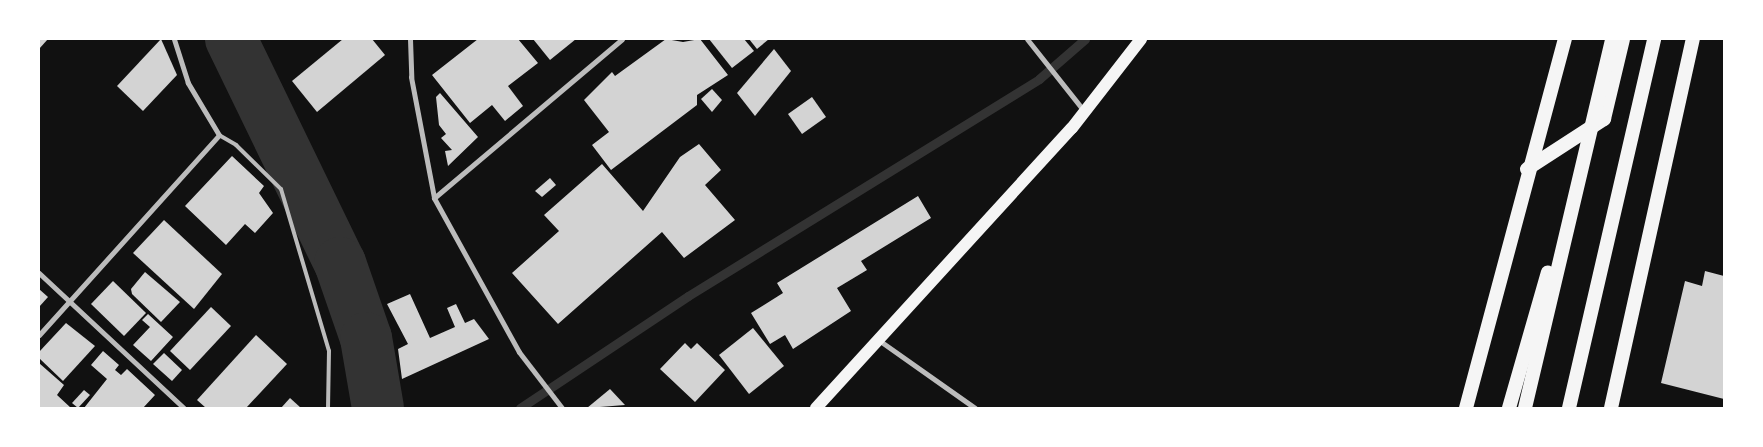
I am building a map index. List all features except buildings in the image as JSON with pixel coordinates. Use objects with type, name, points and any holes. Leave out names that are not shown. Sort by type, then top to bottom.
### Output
[{"type":"highway","points":[[1466,408],[1527,170],[1565,39]]},
{"type":"highway","points":[[1525,408],[1612,39]]},
{"type":"highway","points":[[1527,170],[1604,119],[1624,39]]},
{"type":"highway","points":[[1570,408],[1654,39]]},
{"type":"highway","points":[[1611,408],[1693,39]]},
{"type":"highway","points":[[1509,408],[1587,141]]},
{"type":"main road","points":[[816,408],[880,341],[1086,112],[1141,39]]},
{"type":"street","points":[[39,335],[71,302],[219,135],[188,83],[174,39]]},
{"type":"street","points":[[410,39],[411,77],[434,198],[535,373],[560,407]]},
{"type":"street","points":[[434,198],[622,39]]},
{"type":"street","points":[[1027,39],[1086,112]]},
{"type":"street","points":[[39,273],[184,408]]},
{"type":"street","points":[[880,341],[975,408]]},
{"type":"lane","points":[[219,135],[236,145],[281,189],[329,351],[328,408]]},
{"type":"waterway","points":[[231,39],[340,263],[366,338],[378,408]]},
{"type":"waterway","points":[[520,408],[688,296],[1039,79],[1085,39]]}]
